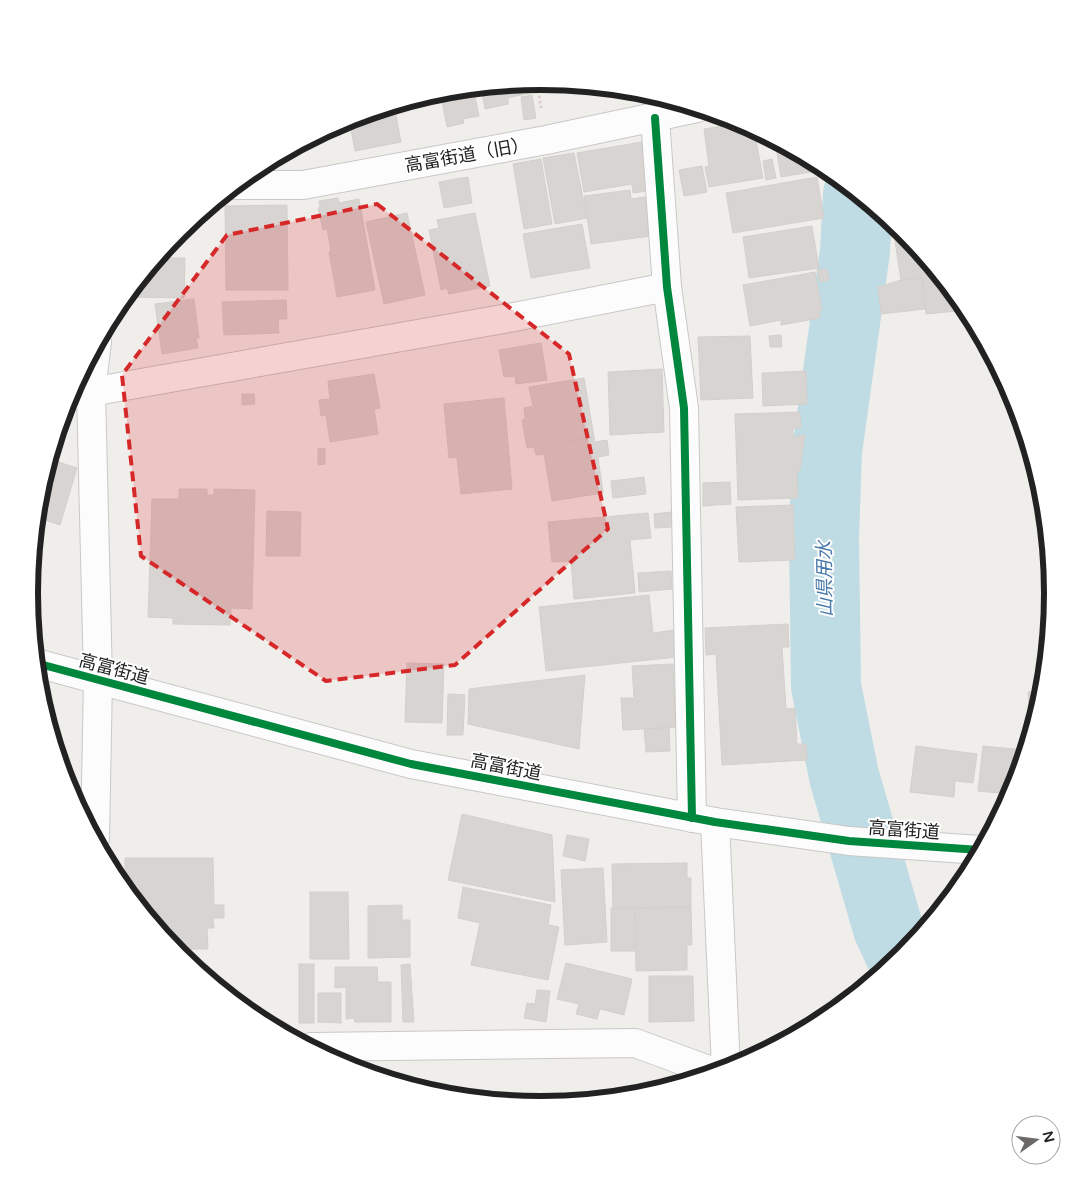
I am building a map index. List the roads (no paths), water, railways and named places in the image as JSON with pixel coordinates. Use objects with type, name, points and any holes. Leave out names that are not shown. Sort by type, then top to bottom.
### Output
[{"type":"street","name":"高富街道（旧）","points":[[247,184],[303,185],[546,140],[684,111]]},
{"type":"street","points":[[655,118],[667,287],[684,408],[704,820],[725,1060]]},
{"type":"street","points":[[95,826],[98,680],[80,393],[514,317],[667,287]]},
{"type":"street","name":"高富街道","points":[[43,665],[412,764],[704,820],[849,841],[973,850]]},
{"type":"street","points":[[325,1047],[635,1043],[704,1068]]},
{"type":"waterway","name":"山県用水","points":[[858,202],[855,251],[827,451],[824,538],[826,686],[844,776],[888,928],[897,947]]}]
